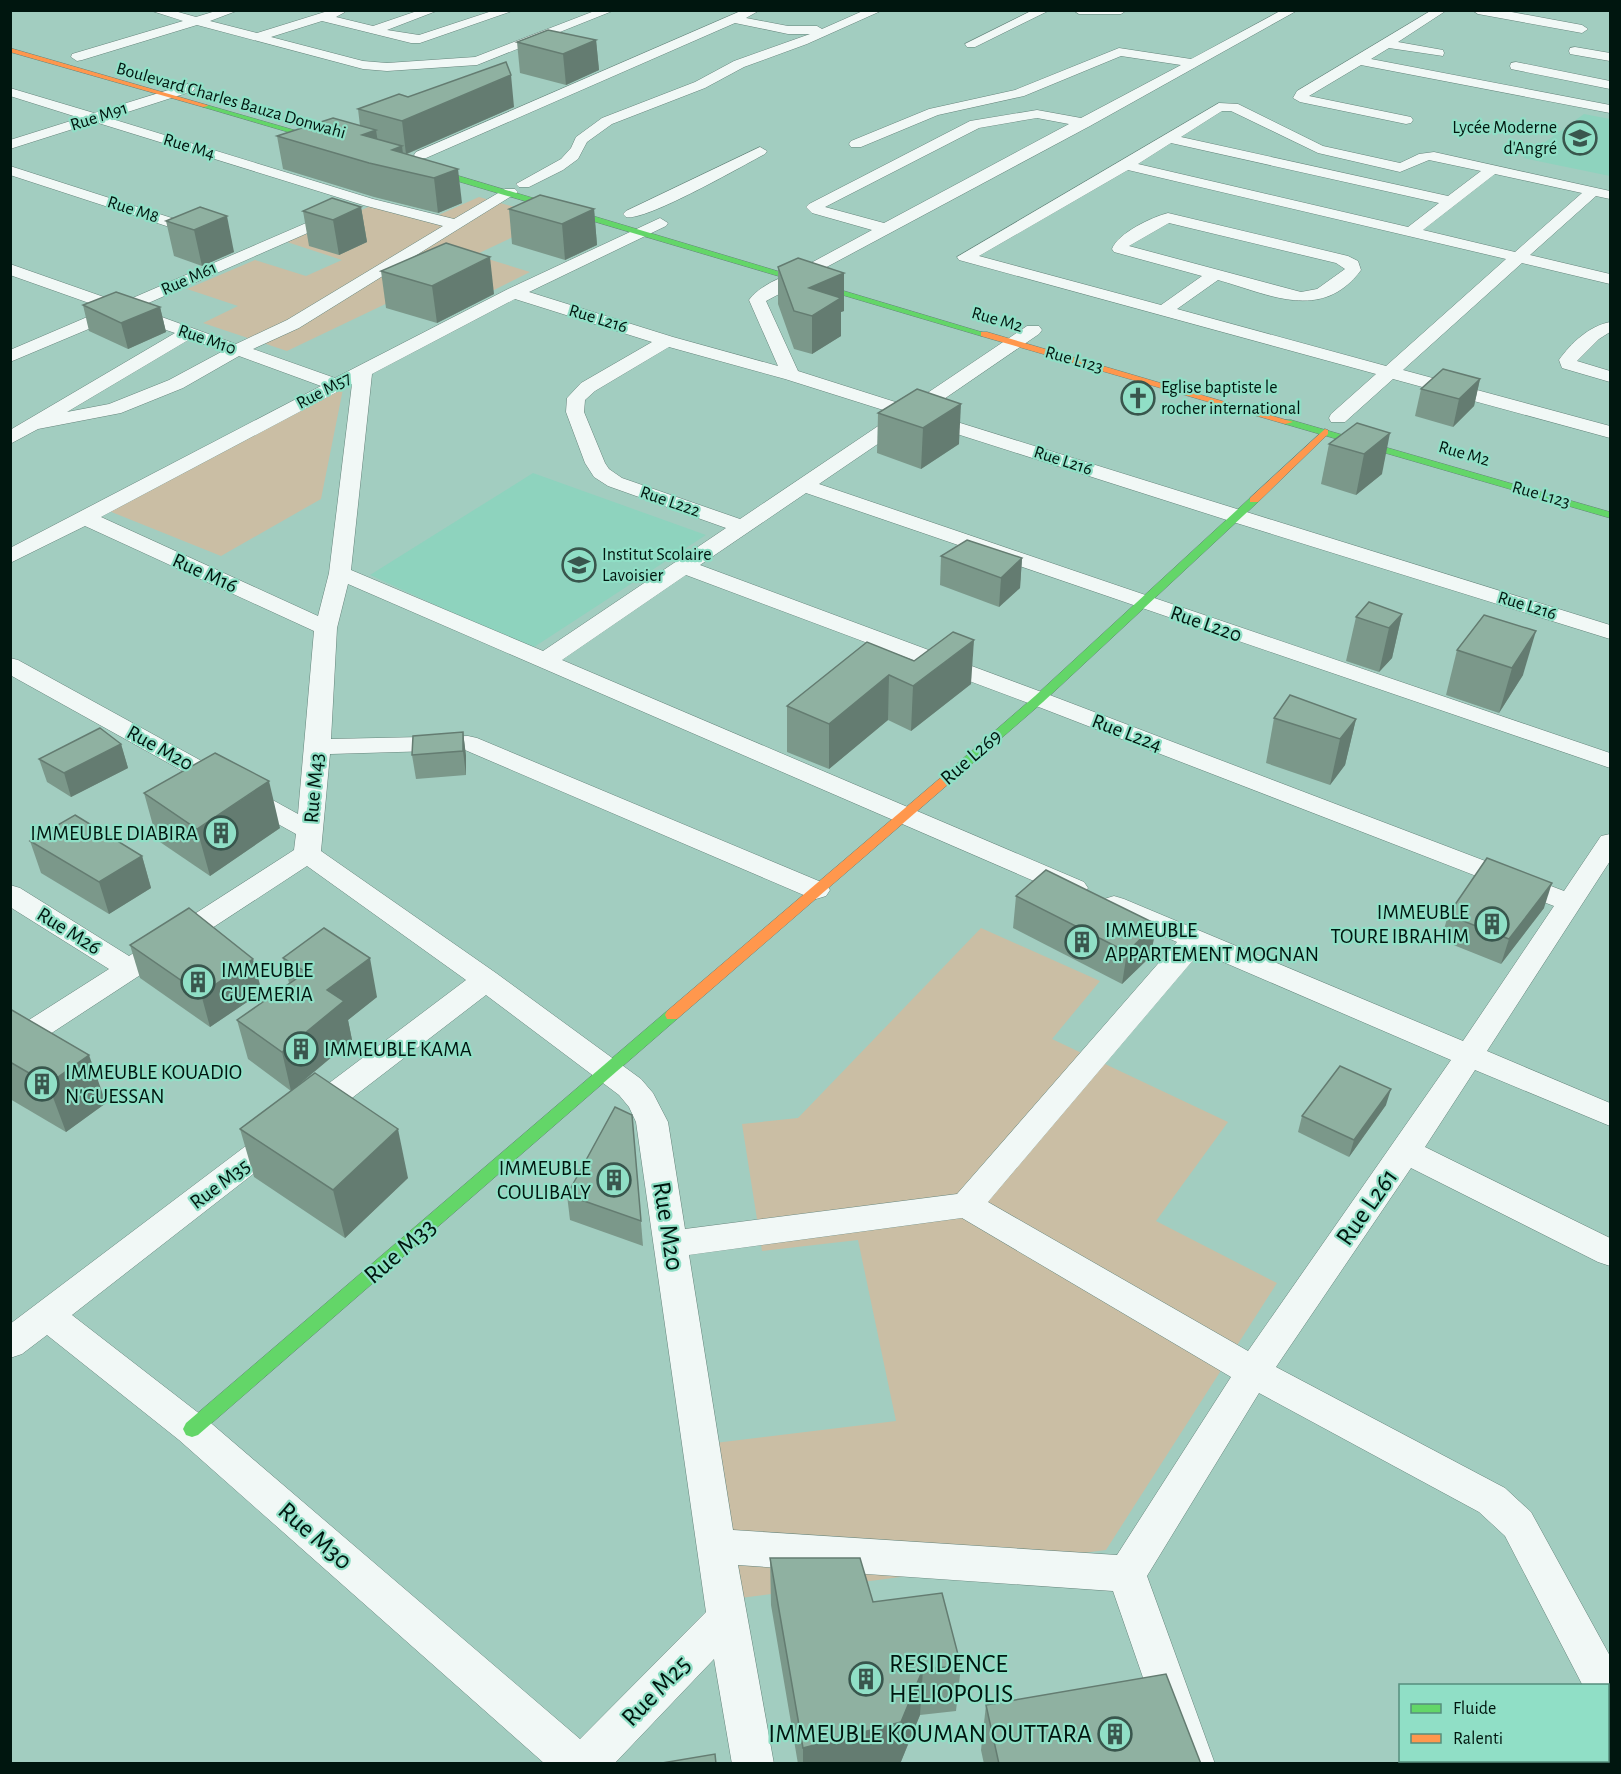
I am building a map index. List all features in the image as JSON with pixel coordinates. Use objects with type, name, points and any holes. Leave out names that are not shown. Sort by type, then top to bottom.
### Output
[{"type":"main road","name":"Boulevard Charles Bauza Donwahi","points":[[10,38],[346,134]]},
{"type":"main road","name":"Boulevard Charles Bauza Donwahi","points":[[10,50],[354,148]]},
{"type":"main road","points":[[415,153],[577,199]]},
{"type":"main road","points":[[398,160],[641,232]]},
{"type":"main road","points":[[625,213],[665,224]]},
{"type":"main road","name":"Rue L123","points":[[641,232],[805,270],[1325,432],[1611,515]]},
{"type":"main road","points":[[805,270],[837,273]]},
{"type":"main road","name":"Rue L269","points":[[608,1072],[1039,699],[1237,517],[1325,432]]},
{"type":"main road","name":"Rue M33","points":[[192,1429],[608,1072]]},
{"type":"street","points":[[155,10],[363,65],[387,67],[477,61],[609,10]]},
{"type":"street","points":[[77,57],[233,10]]},
{"type":"street","points":[[257,37],[343,10]]},
{"type":"street","points":[[373,30],[433,10]]},
{"type":"street","points":[[321,17],[411,39],[420,39],[509,10]]},
{"type":"street","points":[[415,153],[754,10]]},
{"type":"street","points":[[524,184],[571,160],[579,150],[581,140],[607,121],[700,86],[739,64],[877,10]]},
{"type":"street","points":[[971,44],[1044,10]]},
{"type":"street","points":[[1078,10],[1121,10]]},
{"type":"street","points":[[791,375],[757,300],[762,295],[1292,10]]},
{"type":"street","points":[[1406,120],[1299,98],[1302,93],[1442,10]]},
{"type":"street","points":[[1478,10],[1582,29]]},
{"type":"street","points":[[570,13],[592,17]]},
{"type":"street","points":[[734,19],[788,30],[830,30]]},
{"type":"street","points":[[1388,44],[1438,53]]},
{"type":"street","points":[[1596,54],[1611,50]]},
{"type":"street","points":[[1575,51],[1611,57]]},
{"type":"street","points":[[856,144],[934,112],[1019,93],[1119,52],[1192,63]]},
{"type":"street","points":[[1359,61],[1611,109]]},
{"type":"street","points":[[1516,66],[1611,85]]},
{"type":"street","name":"Rue M91","points":[[10,145],[188,88]]},
{"type":"street","name":"Rue M4","points":[[10,92],[368,202],[454,224]]},
{"type":"street","points":[[1611,195],[1426,156],[1420,157],[1407,167],[1391,168],[1333,154],[1233,107],[1226,106],[1219,107],[1126,165],[965,257],[1611,432]]},
{"type":"street","points":[[888,229],[814,207],[975,124],[1038,114],[1085,123]]},
{"type":"street","points":[[1170,139],[1452,201]]},
{"type":"street","points":[[625,213],[681,192],[760,151]]},
{"type":"street","points":[[1126,165],[1611,279]]},
{"type":"street","points":[[1411,232],[1492,169]]},
{"type":"street","name":"Rue M8","points":[[10,170],[211,236]]},
{"type":"street","points":[[1338,418],[1387,371],[1520,258],[1593,191]]},
{"type":"street","points":[[36,424],[114,409],[176,384],[237,350],[293,324],[510,192]]},
{"type":"street","name":"Rue M61","points":[[10,357],[368,202]]},
{"type":"street","points":[[1263,240],[1306,208]]},
{"type":"street","points":[[1168,218],[1263,240],[1342,259],[1352,264],[1353,270],[1323,295],[1314,298],[1301,297],[1120,249],[1122,243],[1158,221],[1168,218]]},
{"type":"street","name":"Rue M57","points":[[10,557],[514,293],[641,232],[665,224]]},
{"type":"street","points":[[233,243],[255,250]]},
{"type":"street","name":"Rue M10","points":[[10,269],[336,385]]},
{"type":"street","points":[[1164,311],[1215,274]]},
{"type":"street","name":"Rue L216","points":[[514,293],[667,341],[791,375],[1237,517],[1611,632]]},
{"type":"street","points":[[1611,327],[1604,327],[1596,333],[1568,360],[1568,364],[1611,377]]},
{"type":"street","points":[[544,661],[740,526],[912,413],[1013,333],[1039,332]]},
{"type":"street","points":[[10,438],[188,333]]},
{"type":"street","name":"Rue L222","points":[[667,341],[588,387],[576,398],[575,412],[601,473],[634,489],[740,526]]},
{"type":"street","name":"Rue M43","points":[[10,1046],[128,968],[309,842],[326,628],[340,573],[363,371]]},
{"type":"street","name":"Rue L220","points":[[802,485],[1611,761]]},
{"type":"street","name":"Rue M16","points":[[85,518],[326,628]]},
{"type":"street","name":"Rue L224","points":[[682,566],[1039,699],[1571,903]]},
{"type":"street","points":[[340,573],[1195,940],[1611,1115]]},
{"type":"street","name":"Rue M20","points":[[10,665],[309,842],[486,980],[630,1087],[642,1101],[652,1122],[728,1618],[753,1764]]},
{"type":"street","points":[[318,747],[468,743],[816,890]]},
{"type":"street","name":"Rue L261","points":[[1127,1574],[1253,1372],[1406,1152],[1611,842]]},
{"type":"street","name":"Rue M26","points":[[10,894],[128,968]]},
{"type":"street","points":[[966,1205],[1195,940]]},
{"type":"street","name":"Rue M35","points":[[10,1344],[486,980]]},
{"type":"street","points":[[1406,1152],[1611,1253]]},
{"type":"street","points":[[671,1244],[966,1205],[1253,1372],[1492,1500],[1518,1524],[1604,1684]]},
{"type":"street","name":"Rue M30","points":[[47,1315],[192,1429],[577,1764]]},
{"type":"street","points":[[718,1546],[1127,1574],[1194,1764]]},
{"type":"street","name":"Rue M25","points":[[585,1764],[728,1618]]},
{"type":"shaded area","name":"Lycée Moderne d'Angré","points":[[1584,114],[1610,119],[1610,176],[1523,158]]},
{"type":"shaded area","points":[[479,197],[553,218],[475,255],[530,272],[468,303],[419,288],[287,351],[203,323],[238,306],[187,289],[255,260],[306,276],[342,260],[287,242],[380,202],[434,217]]},
{"type":"shaded area","points":[[343,389],[321,499],[221,556],[109,511]]},
{"type":"shaded area","points":[[533,473],[706,535],[531,649],[370,575]]},
{"type":"shaded area","points":[[981,928],[1100,981],[1052,1039],[1228,1122],[1156,1221],[1277,1283],[1106,1550],[733,1599],[715,1443],[896,1421],[858,1240],[762,1251],[742,1124],[798,1118]]},
{"type":"building","points":[[548,30],[596,40],[563,54],[517,42]]},
{"type":"building","points":[[506,62],[511,75],[402,121],[358,109],[399,94],[408,97]]},
{"type":"building","points":[[333,118],[376,130],[362,135],[402,146],[392,150],[458,169],[434,178],[369,163],[277,136]]},
{"type":"building","points":[[540,195],[594,209],[562,224],[509,209]]},
{"type":"building","points":[[332,198],[361,207],[333,220],[303,211]]},
{"type":"building","points":[[200,207],[227,216],[194,230],[166,221]]},
{"type":"building","points":[[446,243],[490,257],[432,286],[381,271]]},
{"type":"building","points":[[798,258],[844,273],[809,288],[841,298],[812,316],[794,311],[778,267]]},
{"type":"building","points":[[116,292],[160,307],[121,323],[83,305]]},
{"type":"building","points":[[1443,369],[1480,379],[1459,399],[1421,389]]},
{"type":"building","points":[[917,389],[961,404],[923,428],[878,413]]},
{"type":"building","points":[[1357,423],[1390,433],[1364,454],[1329,444]]},
{"type":"building","points":[[967,540],[1022,558],[1001,578],[941,556]]},
{"type":"building","points":[[1369,602],[1402,614],[1389,628],[1356,617]]},
{"type":"building","points":[[1484,615],[1536,631],[1512,668],[1457,650]]},
{"type":"building","points":[[953,632],[974,640],[913,686],[889,675],[829,724],[787,706],[867,642],[914,661]]},
{"type":"building","points":[[1290,695],[1356,719],[1340,739],[1274,718]]},
{"type":"building","points":[[100,728],[121,744],[64,773],[39,759]]},
{"type":"building","points":[[463,732],[463,751],[412,755],[413,736]]},
{"type":"building","points":[[215,753],[269,781],[197,829],[144,793]]},
{"type":"building","points":[[75,815],[142,856],[99,882],[30,841]]},
{"type":"building","points":[[1487,858],[1552,883],[1509,939],[1448,915]]},
{"type":"building","points":[[1046,870],[1156,924],[1127,952],[1016,896]]},
{"type":"building","points":[[189,908],[253,959],[201,994],[130,945]]},
{"type":"building","points":[[324,928],[370,958],[327,990],[344,1001],[282,1052],[237,1020],[306,972],[283,958]]},
{"type":"building","points":[[10,1009],[89,1055],[48,1084],[10,1062]]},
{"type":"building","points":[[1340,1066],[1391,1089],[1354,1140],[1302,1116]]},
{"type":"building","points":[[315,1073],[398,1129],[333,1190],[240,1129]]},
{"type":"building","name":"IMMEUBLE COULIBALY","points":[[615,1107],[632,1115],[641,1221],[567,1195]]},
{"type":"building","name":"RESIDENCE HELIOPOLIS","points":[[770,1558],[860,1558],[873,1602],[942,1593],[961,1666],[923,1669],[901,1722],[803,1748]]},
{"type":"building","points":[[1166,1674],[1201,1764],[999,1764],[986,1705]]},
{"type":"building","points":[[715,1754],[716,1764],[656,1764]]},
{"type":"traffic: fast","points":[[205,106],[335,143]]},
{"type":"traffic: fast","points":[[416,166],[984,334]]},
{"type":"traffic: fast","points":[[1288,422],[1610,515]]},
{"type":"traffic: fast","points":[[956,771],[1039,699],[1254,500]]},
{"type":"traffic: fast","points":[[192,1429],[672,1015]]},
{"type":"traffic: slow","points":[[10,50],[205,106]]},
{"type":"traffic: slow","points":[[984,334],[1288,422]]},
{"type":"traffic: slow","points":[[1254,500],[1325,432]]},
{"type":"traffic: slow","points":[[672,1015],[956,771]]},
{"type":"place","name":"Lycée Moderne d'Angré","points":[[1580,138]]},
{"type":"place","name":"Eglise baptiste le rocher international","points":[[1138,398]]},
{"type":"place","name":"Institut Scolaire Lavoisier","points":[[579,565]]},
{"type":"place","name":"IMMEUBLE DIABIRA","points":[[221,833]]},
{"type":"place","name":"IMMEUBLE TOURE IBRAHIM","points":[[1492,924]]},
{"type":"place","name":"IMMEUBLE APPARTEMENT MOGNAN","points":[[1082,942]]},
{"type":"place","name":"IMMEUBLE GUEMERIA","points":[[198,982]]},
{"type":"place","name":"IMMEUBLE KAMA","points":[[301,1049]]},
{"type":"place","name":"IMMEUBLE KOUADIO N'GUESSAN","points":[[42,1084]]},
{"type":"place","name":"IMMEUBLE COULIBALY","points":[[614,1180]]},
{"type":"place","name":"RESIDENCE HELIOPOLIS","points":[[866,1679]]},
{"type":"place","name":"IMMEUBLE KOUMAN OUTTARA","points":[[1115,1734]]}]
